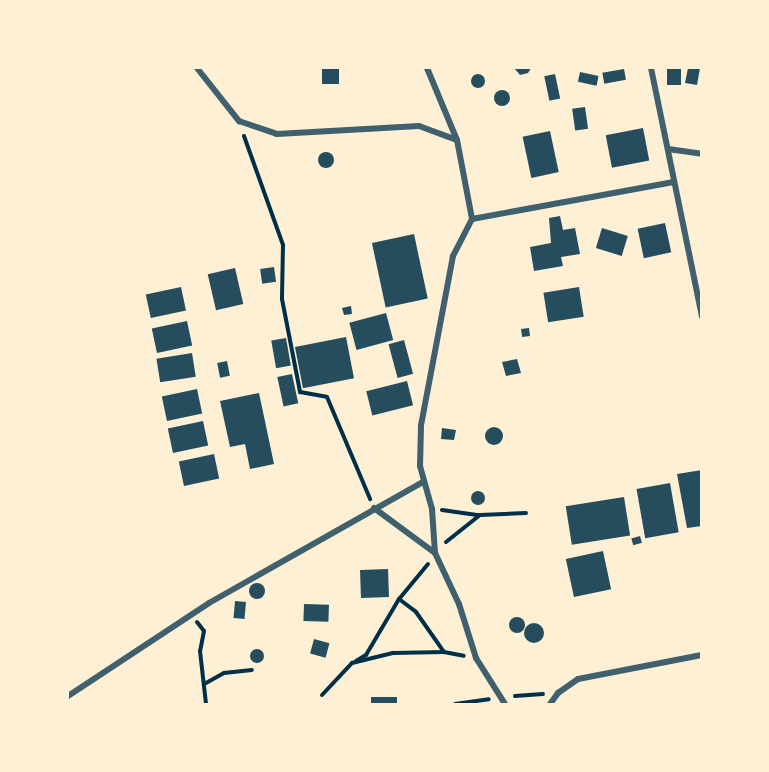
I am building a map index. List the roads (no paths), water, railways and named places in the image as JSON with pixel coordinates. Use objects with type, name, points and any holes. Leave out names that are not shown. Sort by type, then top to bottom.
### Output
[{"type":"street","points":[[197,68],[239,121],[277,134],[419,126],[457,140]]},
{"type":"street","points":[[427,68],[457,140],[472,219],[453,256],[420,426],[423,482],[432,509],[435,553],[459,604],[476,658],[505,705]]},
{"type":"street","points":[[651,68],[702,317]]},
{"type":"street","points":[[668,149],[702,154]]},
{"type":"street","points":[[472,219],[674,182]]},
{"type":"street","points":[[68,696],[191,615],[374,508],[423,482]]},
{"type":"street","points":[[374,508],[435,553]]},
{"type":"street","points":[[550,705],[558,693],[578,679],[702,655]]}]
